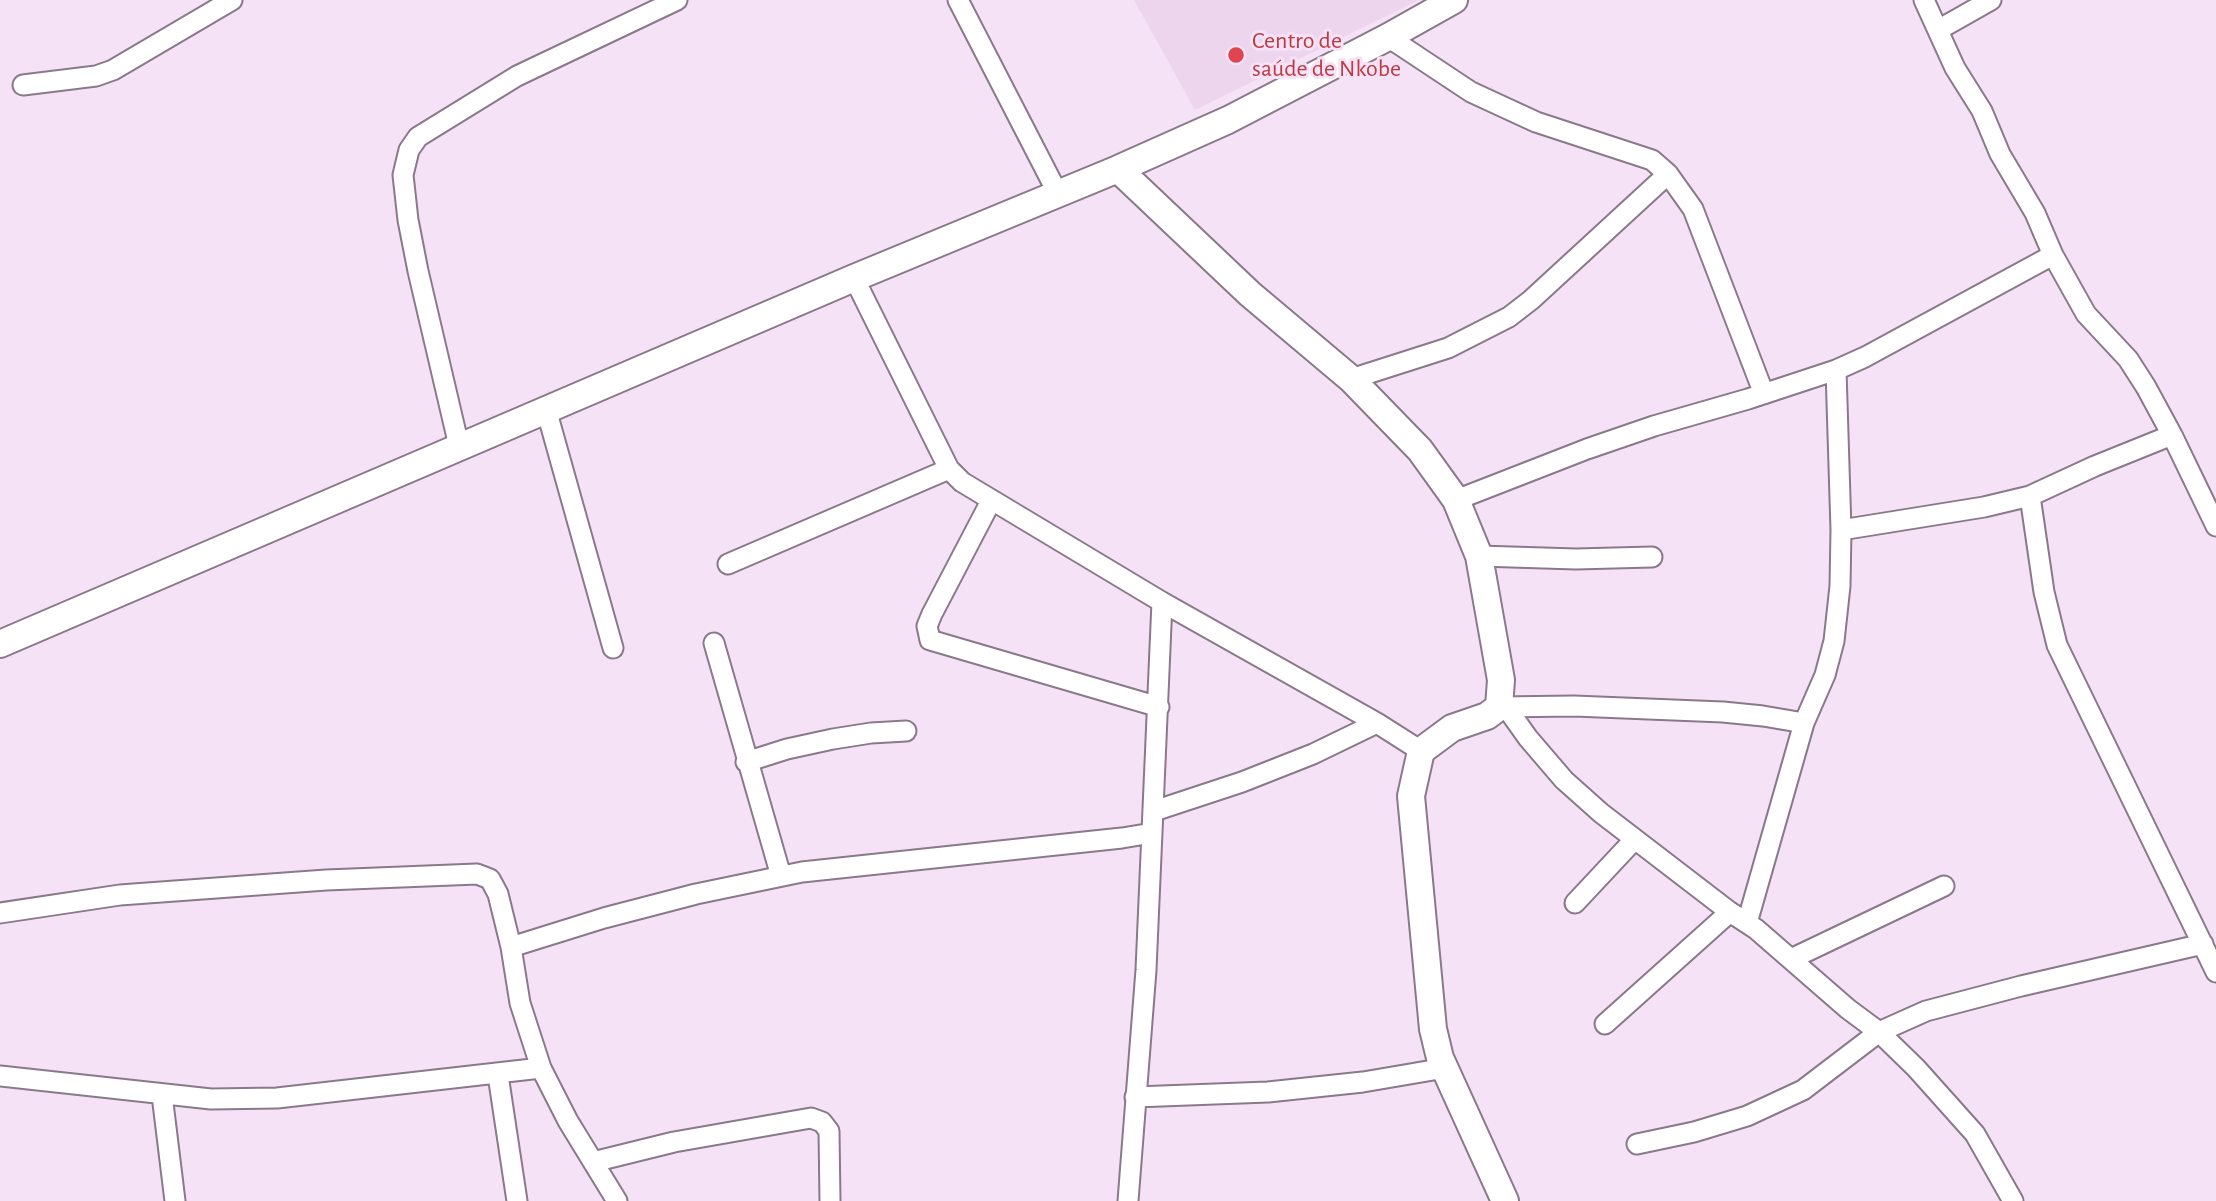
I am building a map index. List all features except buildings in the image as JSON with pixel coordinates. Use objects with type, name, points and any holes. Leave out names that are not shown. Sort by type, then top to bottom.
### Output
[{"type":"street","points":[[23,85],[96,76],[113,70],[232,0]]},
{"type":"street","points":[[459,446],[408,220],[403,175],[409,150],[418,137],[517,76],[677,0]]},
{"type":"street","points":[[958,0],[1058,194]]},
{"type":"street","points":[[0,644],[854,278],[1118,169],[1228,120],[1454,0]]},
{"type":"street","points":[[1924,0],[1955,68],[1982,111],[2000,154],[2035,213],[2053,255],[2085,314],[2128,359],[2172,435],[2216,526]]},
{"type":"street","points":[[1937,30],[1991,0]]},
{"type":"street","points":[[1388,37],[1471,92],[1536,122],[1652,160],[1668,174],[1693,209],[1764,394]]},
{"type":"street","points":[[1118,169],[1250,294],[1351,379],[1420,450],[1456,500],[1479,556],[1503,707],[1564,780],[1634,840],[1747,923],[1879,1032],[1916,1068],[1975,1134],[2013,1201]]},
{"type":"street","points":[[1351,379],[1448,348],[1509,317],[1668,174]]},
{"type":"street","points":[[1456,500],[1654,426],[1836,370],[2053,255]]},
{"type":"street","points":[[854,278],[949,469],[962,482],[1162,602],[1377,723],[1421,751]]},
{"type":"street","points":[[1747,923],[1804,723],[1825,675],[1834,641],[1840,586],[1841,530],[1836,370]]},
{"type":"street","points":[[546,409],[613,649]]},
{"type":"street","points":[[1841,530],[1984,507],[2030,496],[2172,435]]},
{"type":"street","points":[[728,564],[949,469]]},
{"type":"street","points":[[2030,496],[2044,592],[2057,645],[2216,972]]},
{"type":"street","points":[[991,501],[932,614],[927,626],[930,640],[1159,707]]},
{"type":"street","points":[[1479,556],[1576,559],[1652,557]]},
{"type":"street","points":[[1128,1201],[1146,970],[1162,602]]},
{"type":"street","points":[[714,643],[780,876]]},
{"type":"street","points":[[1505,1201],[1440,1058],[1433,1029],[1411,796],[1421,751],[1443,733],[1503,707],[1574,706],[1711,712],[1763,716],[1804,723]]},
{"type":"street","points":[[1154,811],[1313,754],[1377,723]]},
{"type":"street","points":[[746,762],[833,739],[906,731]]},
{"type":"street","points":[[511,947],[617,914],[780,876],[1152,833]]},
{"type":"street","points":[[1574,903],[1634,840]]},
{"type":"street","points":[[0,914],[120,895],[326,880],[477,874],[489,879],[498,894],[511,947],[520,1003],[541,1068],[568,1121],[617,1201]]},
{"type":"street","points":[[1791,959],[1944,886]]},
{"type":"street","points":[[1605,1024],[1730,912]]},
{"type":"street","points":[[1637,1144],[1694,1132],[1747,1116],[1802,1090],[1879,1032],[1926,1011],[2021,985],[2203,944]]},
{"type":"street","points":[[0,1076],[211,1099],[277,1098],[541,1068]]},
{"type":"street","points":[[1135,1097],[1268,1092],[1363,1082],[1445,1068]]},
{"type":"street","points":[[498,1074],[517,1201]]},
{"type":"street","points":[[162,1095],[175,1201]]},
{"type":"street","points":[[593,1162],[674,1142],[811,1118],[822,1122],[829,1131],[830,1201]]},
{"type":"shaded area","name":"Centro de saúde de Nkobe","points":[[1134,0],[1419,0],[1195,110]]},
{"type":"place","name":"Centro de saúde de Nkobe","points":[[1236,55]]}]
